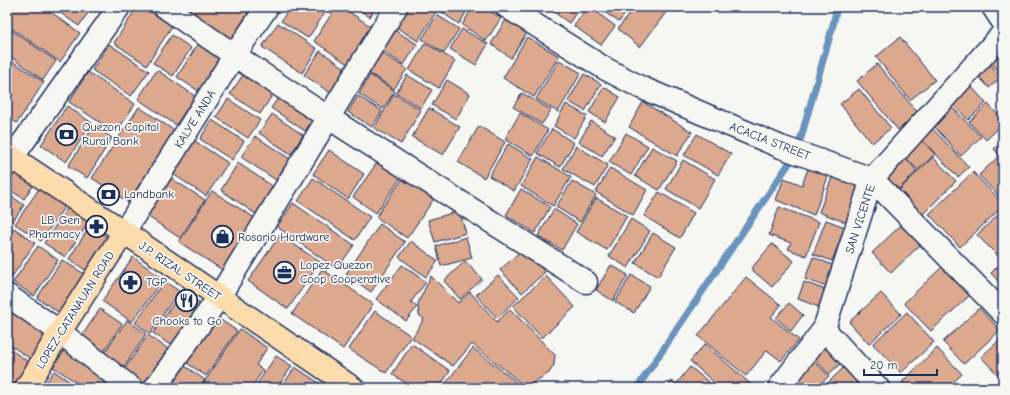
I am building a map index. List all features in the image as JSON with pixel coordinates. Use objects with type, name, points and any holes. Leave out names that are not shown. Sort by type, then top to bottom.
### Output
[{"type":"main road","name":"J.P. RIZAL STREET","points":[[9,159],[124,232],[353,388]]},
{"type":"main road","name":"LOPEZ-CATANAUAN ROAD","points":[[26,388],[124,232]]},
{"type":"street","points":[[9,159],[119,7]]},
{"type":"street","points":[[165,7],[234,56],[328,118],[586,282]]},
{"type":"street","name":"KALYE ANDA","points":[[124,232],[266,7]]},
{"type":"street","points":[[155,388],[219,297],[396,7]]},
{"type":"street","name":"ACACIA STREET","points":[[507,7],[604,68],[640,87],[781,147],[872,180],[1003,313]]},
{"type":"street","points":[[993,7],[1003,22]]},
{"type":"street","name":"SAN VICENTE","points":[[779,388],[824,329],[872,180],[1003,32]]},
{"type":"street","points":[[7,295],[60,332],[131,388]]},
{"type":"street","points":[[824,329],[878,388]]},
{"type":"building","points":[[8,7],[44,7],[80,33],[60,62],[7,25]]},
{"type":"building","points":[[52,7],[92,7],[79,26]]},
{"type":"building","points":[[137,7],[143,7],[172,26],[147,65],[114,43]]},
{"type":"building","points":[[192,7],[240,7],[248,13],[230,41],[188,13]]},
{"type":"building","points":[[290,7],[329,7],[308,38],[281,21]]},
{"type":"building","points":[[336,7],[342,7],[376,30],[352,67],[314,41]]},
{"type":"building","points":[[354,7],[376,7],[370,17]]},
{"type":"building","points":[[404,7],[428,7],[436,12],[418,41],[393,25]]},
{"type":"building","points":[[443,7],[469,7],[459,24],[440,11]]},
{"type":"building","points":[[473,7],[484,7],[501,18],[486,41],[462,25]]},
{"type":"building","points":[[552,7],[580,7],[569,23],[551,10]]},
{"type":"building","points":[[587,7],[590,7],[615,26],[601,45],[574,26]]},
{"type":"building","points":[[597,7],[630,7],[619,22]]},
{"type":"building","points":[[634,7],[670,7],[640,47],[618,29]]},
{"type":"building","points":[[437,15],[459,29],[444,53],[422,39]]},
{"type":"building","points":[[507,18],[528,31],[511,58],[491,44]]},
{"type":"building","points":[[278,23],[317,49],[302,73],[262,47]]},
{"type":"building","points":[[7,27],[56,61],[43,80],[7,54]]},
{"type":"building","points":[[462,29],[488,44],[476,65],[450,49]]},
{"type":"building","points":[[394,30],[417,44],[404,65],[381,50]]},
{"type":"building","points":[[172,35],[191,48],[173,76],[153,63]]},
{"type":"building","points":[[527,37],[559,56],[534,97],[503,78]]},
{"type":"building","points":[[900,37],[935,80],[910,100],[876,57]]},
{"type":"building","points":[[425,43],[455,61],[439,88],[409,70]]},
{"type":"building","points":[[109,44],[149,71],[131,96],[92,70]]},
{"type":"building","points":[[198,44],[221,60],[200,92],[177,77]]},
{"type":"building","points":[[994,45],[1003,56],[1003,65],[998,70],[986,57]]},
{"type":"building","points":[[320,51],[351,72],[335,96],[304,75]]},
{"type":"building","points":[[382,53],[407,69],[394,89],[369,73]]},
{"type":"building","points":[[7,58],[44,82],[17,123],[7,117]]},
{"type":"building","points":[[986,59],[1001,77],[989,88],[976,73]]},
{"type":"building","points":[[559,60],[581,73],[558,112],[536,99]]},
{"type":"building","points":[[877,64],[918,113],[898,130],[857,81]]},
{"type":"building","points":[[157,70],[195,96],[176,125],[138,99]]},
{"type":"building","points":[[88,72],[135,104],[116,133],[69,102]]},
{"type":"building","points":[[245,72],[275,91],[260,114],[230,94]]},
{"type":"building","points":[[584,74],[601,84],[585,111],[568,101]]},
{"type":"building","points":[[370,75],[395,91],[383,109],[359,94]]},
{"type":"building","points":[[407,75],[432,90],[421,108],[396,93]]},
{"type":"building","points":[[447,80],[470,94],[456,119],[432,105]]},
{"type":"building","points":[[970,85],[986,103],[968,120],[951,102]]},
{"type":"building","points":[[604,87],[620,97],[605,122],[589,112]]},
{"type":"building","points":[[859,89],[891,128],[872,143],[840,104]]},
{"type":"building","points":[[522,93],[551,110],[542,124],[513,107]]},
{"type":"building","points":[[281,94],[314,117],[305,131],[271,108]]},
{"type":"building","points":[[394,94],[421,110],[401,144],[374,128]]},
{"type":"building","points":[[358,96],[382,111],[372,127],[348,112]]},
{"type":"building","points":[[228,99],[260,120],[248,138],[216,117]]},
{"type":"building","points":[[643,102],[692,132],[677,156],[629,127]]},
{"type":"building","points":[[566,104],[587,116],[574,138],[554,126]]},
{"type":"building","points":[[988,104],[1003,120],[1003,124],[986,140],[969,122]]},
{"type":"building","name":"Quezon Capital Rural Bank","points":[[67,106],[92,123],[66,162],[41,145]]},
{"type":"building","points":[[951,106],[981,137],[961,156],[932,124]]},
{"type":"building","points":[[139,107],[175,131],[128,202],[92,178]]},
{"type":"building","points":[[429,108],[460,127],[443,155],[412,137]]},
{"type":"building","points":[[520,113],[548,130],[533,156],[505,139]]},
{"type":"building","points":[[272,114],[303,135],[291,154],[259,133]]},
{"type":"building","points":[[212,120],[244,141],[232,160],[200,139]]},
{"type":"building","points":[[591,121],[615,136],[602,156],[579,142]]},
{"type":"building","points":[[929,125],[969,167],[958,177],[918,136]]},
{"type":"building","points":[[94,126],[112,138],[87,178],[68,166]]},
{"type":"building","points":[[479,126],[505,142],[484,178],[458,162]]},
{"type":"building","points":[[552,129],[574,143],[560,167],[537,153]]},
{"type":"building","points":[[626,133],[648,146],[631,175],[609,162]]},
{"type":"building","points":[[697,134],[731,154],[718,175],[684,155]]},
{"type":"building","points":[[255,136],[290,159],[276,180],[241,157]]},
{"type":"building","points":[[189,137],[228,163],[206,196],[167,170]]},
{"type":"building","points":[[918,137],[935,154],[918,170],[902,154]]},
{"type":"building","points":[[1003,140],[1003,159],[994,149]]},
{"type":"building","points":[[508,144],[533,159],[514,191],[489,176]]},
{"type":"building","points":[[576,146],[608,165],[595,187],[563,169]]},
{"type":"building","points":[[652,147],[677,161],[659,190],[635,176]]},
{"type":"building","points":[[329,150],[364,174],[348,199],[313,174]]},
{"type":"building","points":[[383,154],[406,170],[376,213],[353,197]]},
{"type":"building","points":[[902,155],[917,171],[897,191],[883,177]]},
{"type":"building","points":[[538,157],[571,177],[553,206],[521,186]]},
{"type":"building","points":[[933,157],[956,181],[921,216],[897,192]]},
{"type":"building","points":[[998,157],[1003,163],[1003,201],[979,175]]},
{"type":"building","points":[[683,160],[715,179],[698,208],[666,189]]},
{"type":"building","points":[[238,163],[278,190],[260,217],[221,190]]},
{"type":"building","points":[[12,164],[36,181],[24,199],[7,188],[7,171]]},
{"type":"building","points":[[809,166],[829,174],[814,215],[776,200],[784,178],[802,185]]},
{"type":"building","points":[[610,168],[647,190],[633,215],[596,192]]},
{"type":"building","points":[[973,172],[1003,204],[1003,206],[960,247],[929,214]]},
{"type":"building","points":[[405,175],[436,196],[407,238],[376,217]]},
{"type":"building","points":[[833,175],[861,186],[847,223],[819,212]]},
{"type":"building","points":[[169,177],[205,200],[180,238],[144,214]]},
{"type":"building","points":[[313,178],[370,217],[355,240],[298,201]]},
{"type":"building","points":[[572,181],[596,195],[580,222],[556,207]]},
{"type":"building","points":[[41,186],[67,203],[41,241],[15,224]]},
{"type":"building","points":[[521,189],[550,207],[535,233],[506,215]]},
{"type":"building","points":[[212,191],[258,220],[224,271],[179,242]]},
{"type":"building","points":[[659,192],[694,213],[680,238],[644,216]]},
{"type":"building","points":[[7,193],[24,205],[7,230]]},
{"type":"building","points":[[596,198],[627,216],[607,250],[576,232]]},
{"type":"building","points":[[293,203],[354,245],[337,269],[277,227]]},
{"type":"building","points":[[68,207],[89,222],[65,257],[44,243]]},
{"type":"building","points":[[779,207],[819,222],[806,256],[788,249],[791,243],[769,235]]},
{"type":"building","points":[[554,209],[577,224],[562,250],[538,236]]},
{"type":"building","points":[[1003,210],[1003,256],[1000,258],[977,235]]},
{"type":"building","points":[[459,211],[466,233],[435,242],[428,220]]},
{"type":"building","points":[[631,219],[650,231],[628,268],[609,256]]},
{"type":"building","points":[[826,220],[845,227],[832,261],[813,254]]},
{"type":"building","points":[[903,223],[922,243],[891,273],[872,253]]},
{"type":"building","points":[[380,224],[405,242],[371,292],[346,274]]},
{"type":"building","points":[[90,226],[108,238],[87,271],[69,259]]},
{"type":"building","points":[[14,228],[35,243],[9,281],[7,279],[7,239]]},
{"type":"building","points":[[653,233],[676,247],[658,277],[635,263]]},
{"type":"building","name":"Lopez Quezon Coop Cooperative","points":[[280,235],[320,262],[288,309],[248,281]]},
{"type":"building","points":[[466,237],[472,258],[441,266],[436,246]]},
{"type":"building","points":[[411,241],[438,261],[426,277],[399,257]]},
{"type":"building","points":[[772,244],[794,261],[772,287],[751,269]]},
{"type":"building","points":[[38,246],[58,260],[34,296],[13,282]]},
{"type":"building","points":[[524,248],[545,272],[522,293],[500,270]]},
{"type":"building","points":[[133,257],[163,279],[132,322],[102,301]]},
{"type":"building","points":[[813,257],[837,267],[829,288],[805,279]]},
{"type":"building","points":[[62,260],[86,275],[60,313],[37,298]]},
{"type":"building","points":[[465,261],[482,279],[460,299],[444,281]]},
{"type":"building","points":[[1003,261],[1003,287],[991,273]]},
{"type":"building","points":[[402,265],[426,282],[411,302],[417,307],[406,321],[376,299]]},
{"type":"building","points":[[611,265],[628,275],[613,301],[596,290]]},
{"type":"building","points":[[943,266],[970,295],[931,331],[904,303]]},
{"type":"building","points":[[322,269],[373,304],[343,349],[292,314]]},
{"type":"building","points":[[498,275],[519,297],[497,318],[476,295]]},
{"type":"building","points":[[631,275],[650,286],[634,313],[615,302]]},
{"type":"building","points":[[431,276],[458,303],[470,292],[497,322],[510,309],[555,355],[554,365],[549,373],[526,387],[472,344],[453,366],[412,338],[424,319],[419,315],[418,303]]},
{"type":"building","points":[[546,276],[575,307],[542,338],[513,306]]},
{"type":"building","points":[[746,277],[781,305],[771,317],[799,340],[781,361],[767,350],[746,376],[698,336]]},
{"type":"building","points":[[164,281],[179,291],[150,334],[135,323]]},
{"type":"building","points":[[804,282],[831,292],[824,309],[798,299]]},
{"type":"building","points":[[182,291],[205,307],[176,349],[153,333]]},
{"type":"building","points":[[881,293],[901,314],[869,344],[849,322]]},
{"type":"building","points":[[789,303],[803,315],[791,331],[776,318]]},
{"type":"building","points":[[979,308],[1000,330],[964,364],[943,342]]},
{"type":"building","points":[[100,309],[122,324],[101,355],[79,340]]},
{"type":"building","points":[[375,311],[411,336],[386,373],[349,349]]},
{"type":"building","points":[[12,312],[46,336],[31,359],[7,343],[7,319]]},
{"type":"building","points":[[907,312],[934,342],[901,373],[873,344]]},
{"type":"building","points":[[215,316],[237,331],[206,376],[184,361]]},
{"type":"building","points":[[127,320],[146,334],[124,367],[104,353]]},
{"type":"building","points":[[240,329],[267,348],[256,365],[263,370],[251,388],[230,388],[226,386],[225,388],[200,388]]},
{"type":"building","points":[[148,335],[174,353],[147,388],[123,371]]},
{"type":"building","points":[[1003,337],[1003,378],[1002,379],[981,357]]},
{"type":"building","points":[[412,344],[450,371],[439,388],[413,388],[392,374]]},
{"type":"building","points":[[705,344],[755,388],[720,388],[690,361]]},
{"type":"building","points":[[826,344],[843,361],[829,374],[813,357]]},
{"type":"building","points":[[7,347],[30,363],[13,388],[7,388]]},
{"type":"building","points":[[473,348],[524,388],[442,388]]},
{"type":"building","points":[[937,348],[962,374],[947,388],[908,388],[902,382]]},
{"type":"building","points":[[65,350],[109,381],[105,388],[85,388],[53,367]]},
{"type":"building","points":[[276,356],[292,366],[277,388],[254,388]]},
{"type":"building","points":[[812,359],[829,376],[816,388],[808,388],[795,375]]},
{"type":"building","points":[[185,366],[205,380],[199,388],[169,388]]},
{"type":"building","points":[[845,366],[865,386],[863,388],[823,388]]},
{"type":"building","points":[[295,367],[322,385],[320,388],[281,388]]},
{"type":"building","points":[[690,367],[716,388],[683,388],[677,383]]},
{"type":"building","points":[[54,371],[79,388],[42,388]]},
{"type":"building","points":[[672,381],[681,388],[667,388]]},
{"type":"waterway","points":[[637,388],[790,162],[800,141],[837,7]]},
{"type":"place","name":"Quezon Capital Rural Bank","points":[[67,134]]},
{"type":"place","name":"Landbank","points":[[108,194]]},
{"type":"place","name":"LB Gen Pharmacy","points":[[96,227]]},
{"type":"place","name":"Rosario Hardware","points":[[222,237]]},
{"type":"place","name":"Lopez Quezon Coop Cooperative","points":[[284,272]]},
{"type":"place","name":"TGP","points":[[130,282]]},
{"type":"place","name":"Chooks to Go","points":[[187,300]]}]
